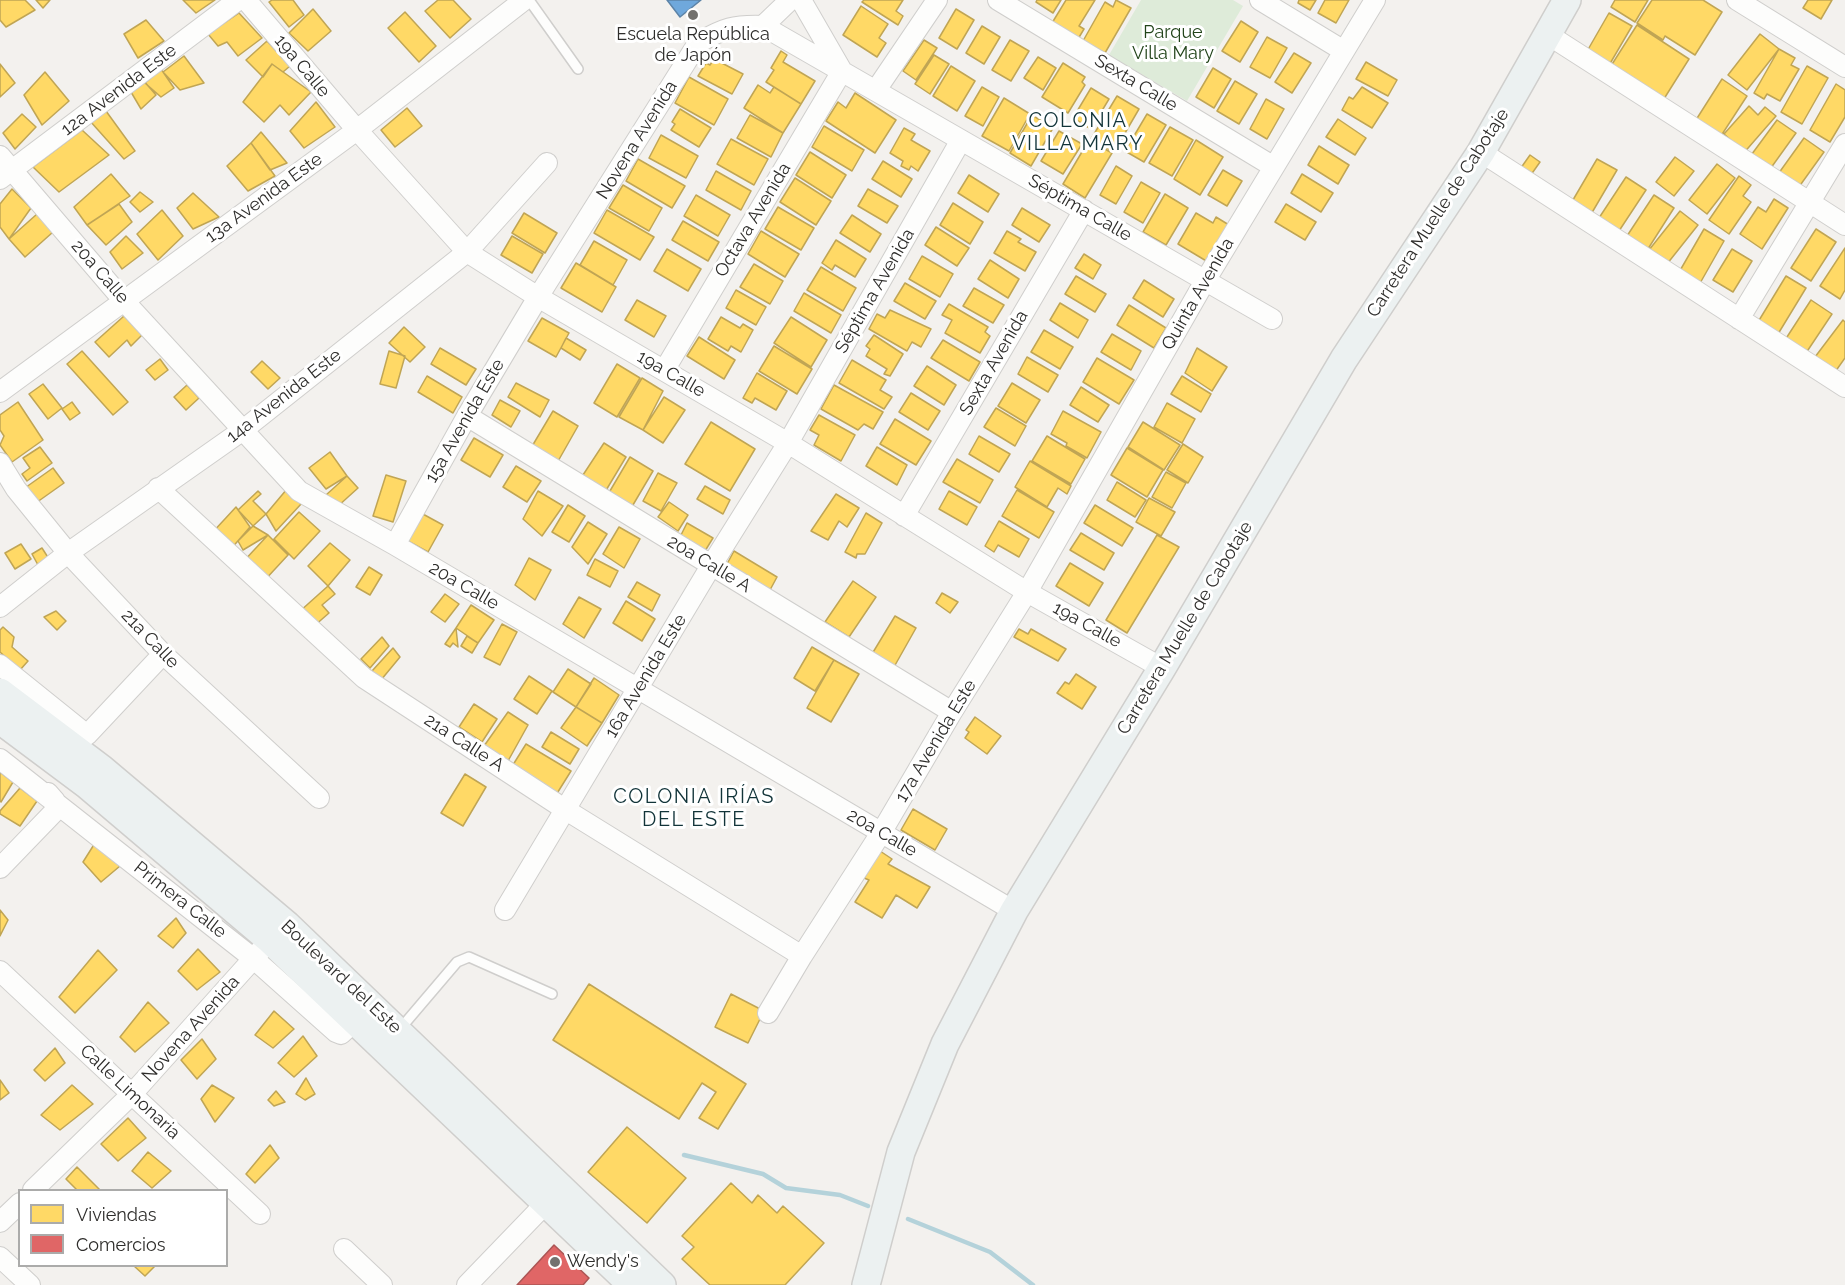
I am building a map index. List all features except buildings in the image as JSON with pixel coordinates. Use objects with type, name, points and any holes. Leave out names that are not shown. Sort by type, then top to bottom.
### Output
[{"type":"main road","name":"Carretera Muelle de Cabotaje","points":[[866,1285],[901,1152],[945,1044],[1014,910],[1162,668],[1344,359],[1480,152],[1567,0]]},
{"type":"main road","name":"Boulevard del Este","points":[[0,692],[102,769],[286,925],[662,1285]]},
{"type":"main road","points":[[0,720],[87,785],[262,949],[355,1021],[632,1285]]},
{"type":"street","name":"12a Avenida Este","points":[[4,169],[238,0]]},
{"type":"street","name":"19a Calle","points":[[246,0],[357,130],[467,252],[538,297],[665,369],[788,443],[1027,592],[1162,668]]},
{"type":"street","name":"13a Avenida Este","points":[[0,392],[357,130],[524,0]]},
{"type":"street","points":[[764,26],[790,0]]},
{"type":"street","points":[[801,0],[842,71]]},
{"type":"street","points":[[876,90],[936,0]]},
{"type":"street","name":"Sexta Calle","points":[[998,0],[1274,166]]},
{"type":"street","points":[[1260,0],[1344,51]]},
{"type":"street","name":"Quinta Avenida","points":[[1027,592],[1205,280],[1375,0]]},
{"type":"street","points":[[1737,0],[1845,67]]},
{"type":"street","name":"Novena Avenida","points":[[538,297],[699,43],[719,31],[740,25],[764,26]]},
{"type":"street","name":"Séptima Calle","points":[[764,26],[1272,319]]},
{"type":"street","points":[[1547,34],[1845,225]]},
{"type":"street","name":"Octava Avenida","points":[[665,369],[842,71]]},
{"type":"street","name":"Séptima Avenida","points":[[788,443],[961,140]]},
{"type":"street","points":[[1739,319],[1845,144]]},
{"type":"street","points":[[1480,152],[1845,387]]},
{"type":"street","name":"14a Avenida Este","points":[[0,607],[68,553],[243,430],[467,252],[547,163]]},
{"type":"street","name":"20a Calle","points":[[4,169],[299,491],[395,545],[1014,910]]},
{"type":"street","name":"Sexta Avenida","points":[[904,516],[1084,210]]},
{"type":"street","name":"15a Avenida Este","points":[[395,545],[466,416],[538,297]]},
{"type":"street","name":"20a Calle A","points":[[466,416],[952,712]]},
{"type":"street","name":"16a Avenida Este","points":[[505,910],[711,566],[788,443]]},
{"type":"street","name":"21a Calle","points":[[0,463],[16,489],[68,553],[163,654],[319,798]]},
{"type":"street","name":"21a Calle A","points":[[158,488],[364,678],[566,810],[802,956]]},
{"type":"street","name":"17a Avenida Este","points":[[768,1013],[881,833],[952,712],[1027,592]]},
{"type":"street","points":[[0,665],[87,735],[163,654]]},
{"type":"street","points":[[0,748],[44,788],[55,801],[56,810],[0,868]]},
{"type":"street","name":"Primera Calle","points":[[0,759],[262,949]]},
{"type":"street","name":"Novena Avenida","points":[[35,1189],[132,1095],[262,949]]},
{"type":"street","name":"Calle Limonaria","points":[[0,971],[260,1214]]},
{"type":"street","points":[[467,1285],[547,1202]]},
{"type":"street","points":[[0,1222],[18,1205]]},
{"type":"street","points":[[344,1248],[382,1285]]},
{"type":"street","points":[[0,1257],[30,1285]]},
{"type":"lane","points":[[530,0],[578,69]]},
{"type":"lane","points":[[398,1031],[457,962],[469,957],[552,994]]},
{"type":"green space","name":"Parque Villa Mary","points":[[1141,0],[1233,0],[1243,6],[1187,101],[1109,55]]},
{"type":"waterway","points":[[684,1155],[763,1174],[786,1188],[840,1195],[868,1206]]},
{"type":"waterway","points":[[908,1219],[990,1252],[1033,1285]]},
{"type":"place","name":"Escuela República de Japón","points":[[693,15]]},
{"type":"place","name":"Wendy's","points":[[555,1262]]},
{"type":"district","name":"COLONIA VILLA MARY","points":[[1078,132]]},
{"type":"district","name":"COLONIA IRÍAS DEL ESTE","points":[[694,808]]}]
